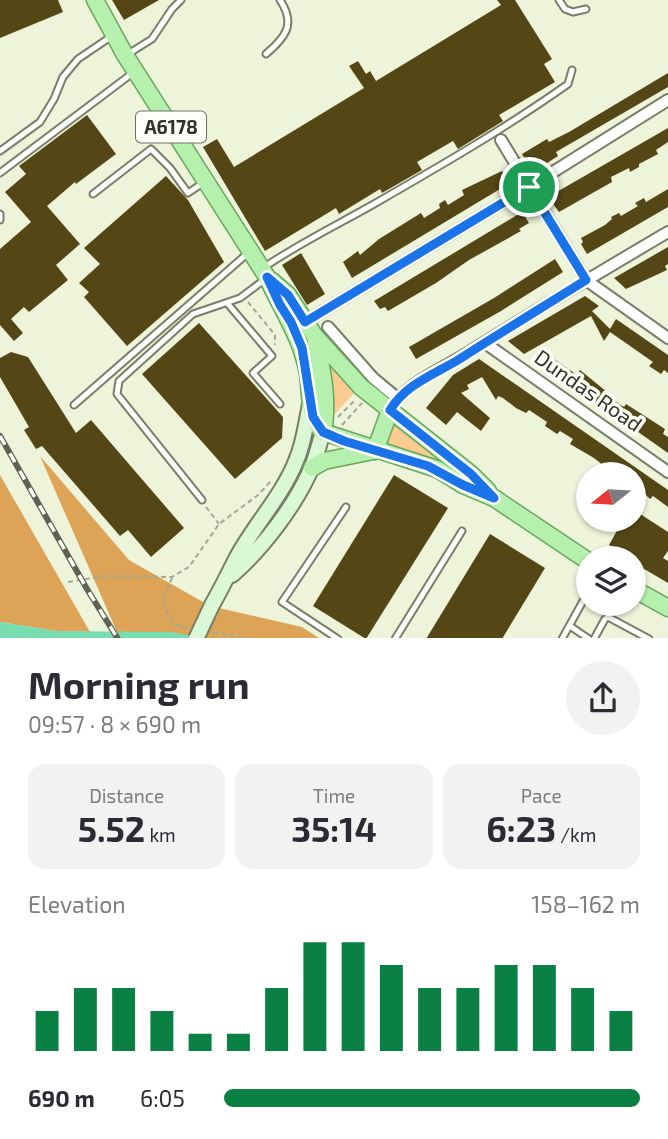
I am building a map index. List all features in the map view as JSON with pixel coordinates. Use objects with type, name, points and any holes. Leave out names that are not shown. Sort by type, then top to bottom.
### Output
[{"type":"main road","name":"A6178","points":[[95,0],[125,55],[265,273],[291,322],[302,348],[313,417],[329,435],[428,466],[494,498],[576,553]]},
{"type":"main road","name":"A6178","points":[[265,273],[316,328],[339,364],[370,395],[394,404],[494,498]]},
{"type":"main road","points":[[302,348],[300,329],[316,328],[329,435]]},
{"type":"main road","points":[[312,468],[324,461],[375,451],[394,404]]},
{"type":"main road","points":[[646,596],[668,608]]},
{"type":"street","points":[[668,100],[529,187],[316,328],[373,378],[394,404],[412,385],[668,232]]},
{"type":"street","points":[[501,140],[586,280],[668,338]]},
{"type":"street","name":"Dundas Road","points":[[485,342],[668,472]]},
{"type":"street","points":[[196,638],[237,557],[295,464],[302,446],[310,403]]},
{"type":"street","points":[[228,578],[246,563],[297,496],[329,435]]},
{"type":"lane","points":[[125,55],[152,39],[181,0]]},
{"type":"lane","points":[[266,54],[281,42],[289,26],[288,11],[281,0]]},
{"type":"lane","points":[[559,0],[565,9],[573,12],[586,9]]},
{"type":"lane","points":[[0,151],[40,122],[63,77],[78,59],[114,35]]},
{"type":"lane","points":[[202,500],[117,394],[119,382],[193,314],[240,298],[285,253],[507,126],[568,83],[572,70]]},
{"type":"lane","points":[[0,173],[135,71]]},
{"type":"lane","points":[[93,194],[151,149],[170,168],[188,193],[205,181]]},
{"type":"lane","points":[[0,214],[0,220]]},
{"type":"lane","points":[[74,405],[250,252]]},
{"type":"lane","points":[[228,303],[272,356],[253,373],[280,404]]},
{"type":"lane","points":[[336,638],[282,603],[346,507]]},
{"type":"lane","points":[[396,638],[462,531]]},
{"type":"lane","points":[[563,638],[576,615]]},
{"type":"lane","points":[[592,638],[608,617],[647,638]]},
{"type":"lane","points":[[570,626],[589,638]]},
{"type":"path","points":[[329,435],[370,395]]},
{"type":"path","points":[[68,582],[104,576],[172,577],[189,567],[219,524],[258,495],[273,479]]},
{"type":"path","points":[[202,500],[219,524]]},
{"type":"shaded area","points":[[324,356],[356,391],[334,415],[330,428]]},
{"type":"shaded area","points":[[391,421],[470,477],[384,446]]},
{"type":"shaded area","points":[[40,456],[129,560],[210,606],[302,627],[319,638],[199,638],[170,632],[117,632]]},
{"type":"shaded area","points":[[0,475],[90,632],[56,631],[0,622]]},
{"type":"shaded area","points":[[0,622],[56,631],[170,632],[204,638],[0,638]]},
{"type":"building","points":[[0,0],[58,0],[63,12],[0,38]]},
{"type":"building","points":[[112,0],[159,0],[124,20]]},
{"type":"building","points":[[497,0],[515,0],[552,59],[544,64],[555,82],[499,115],[503,121],[458,149],[453,141],[417,162],[422,170],[382,193],[380,189],[339,214],[336,208],[265,251],[203,147],[217,139],[234,167],[364,88],[349,66],[358,61],[366,74],[370,71],[376,81],[501,5]]},
{"type":"building","points":[[668,73],[668,87],[556,152],[558,156],[533,172],[522,154],[547,139],[549,142],[569,132]]},
{"type":"building","points":[[87,115],[116,154],[76,184],[75,182],[47,206],[80,244],[56,265],[68,280],[29,312],[24,307],[11,319],[23,333],[14,341],[0,325],[0,249],[31,222],[5,192],[26,174],[19,166]]},
{"type":"building","points":[[668,128],[668,142],[656,150],[658,154],[639,164],[639,167],[630,172],[629,168],[611,177],[612,182],[559,212],[548,197]]},
{"type":"building","points":[[502,171],[510,183],[352,278],[343,262],[358,251],[360,255],[379,239],[421,213],[424,218],[440,208],[439,204],[445,200],[448,205],[464,195],[462,190]]},
{"type":"building","points":[[166,176],[188,200],[224,262],[127,346],[84,297],[89,292],[79,283],[100,264],[84,248]]},
{"type":"building","points":[[668,189],[668,207],[587,254],[581,244],[581,238],[605,225],[611,217],[619,213],[621,216],[638,206],[635,203],[644,198],[646,202]]},
{"type":"building","points":[[522,212],[529,223],[519,229],[521,231],[469,260],[436,283],[388,311],[385,307],[380,309],[374,301]]},
{"type":"building","points":[[668,247],[668,264],[665,266],[667,270],[626,289],[614,278]]},
{"type":"building","points":[[301,253],[325,294],[307,305],[282,265]]},
{"type":"building","points":[[555,259],[563,272],[416,359],[409,347]]},
{"type":"building","points":[[585,296],[599,306],[592,311],[610,329],[616,319],[668,355],[668,373],[664,370],[661,374],[649,366],[653,362],[610,332],[604,341],[591,316],[524,354],[508,341]]},
{"type":"building","points":[[199,323],[283,417],[282,438],[235,479],[142,374]]},
{"type":"building","points":[[11,352],[28,357],[76,433],[91,420],[184,528],[151,557],[128,530],[120,536],[42,446],[36,449],[24,430],[29,427],[0,377],[0,358]]},
{"type":"building","points":[[479,359],[628,462],[599,462],[570,444],[573,439],[560,431],[557,434],[545,426],[547,422],[529,410],[526,413],[498,396],[496,400],[482,377],[467,385],[469,389],[461,393],[490,418],[481,431],[457,412],[446,425],[426,408],[453,375]]},
{"type":"building","points":[[554,359],[577,375],[580,370],[607,392],[605,395],[624,407],[626,404],[665,429],[663,434],[668,437],[668,453],[547,368]]},
{"type":"building","points":[[394,475],[448,508],[367,638],[313,606]]},
{"type":"building","points":[[646,475],[668,490],[668,507],[653,496],[650,499],[646,495]]},
{"type":"building","points":[[646,518],[668,532],[668,551],[663,558],[668,561],[668,583],[646,570],[646,546],[609,545],[616,532],[646,532]]},
{"type":"building","points":[[490,534],[545,568],[503,638],[427,638]]},
{"type":"railway","points":[[0,436],[117,638]]},
{"type":"route","points":[[529,187],[586,280],[445,368],[412,385],[397,398],[390,410],[471,474],[494,498],[428,466],[323,432],[313,417],[302,348],[267,277],[288,295],[305,322],[529,187]]}]
